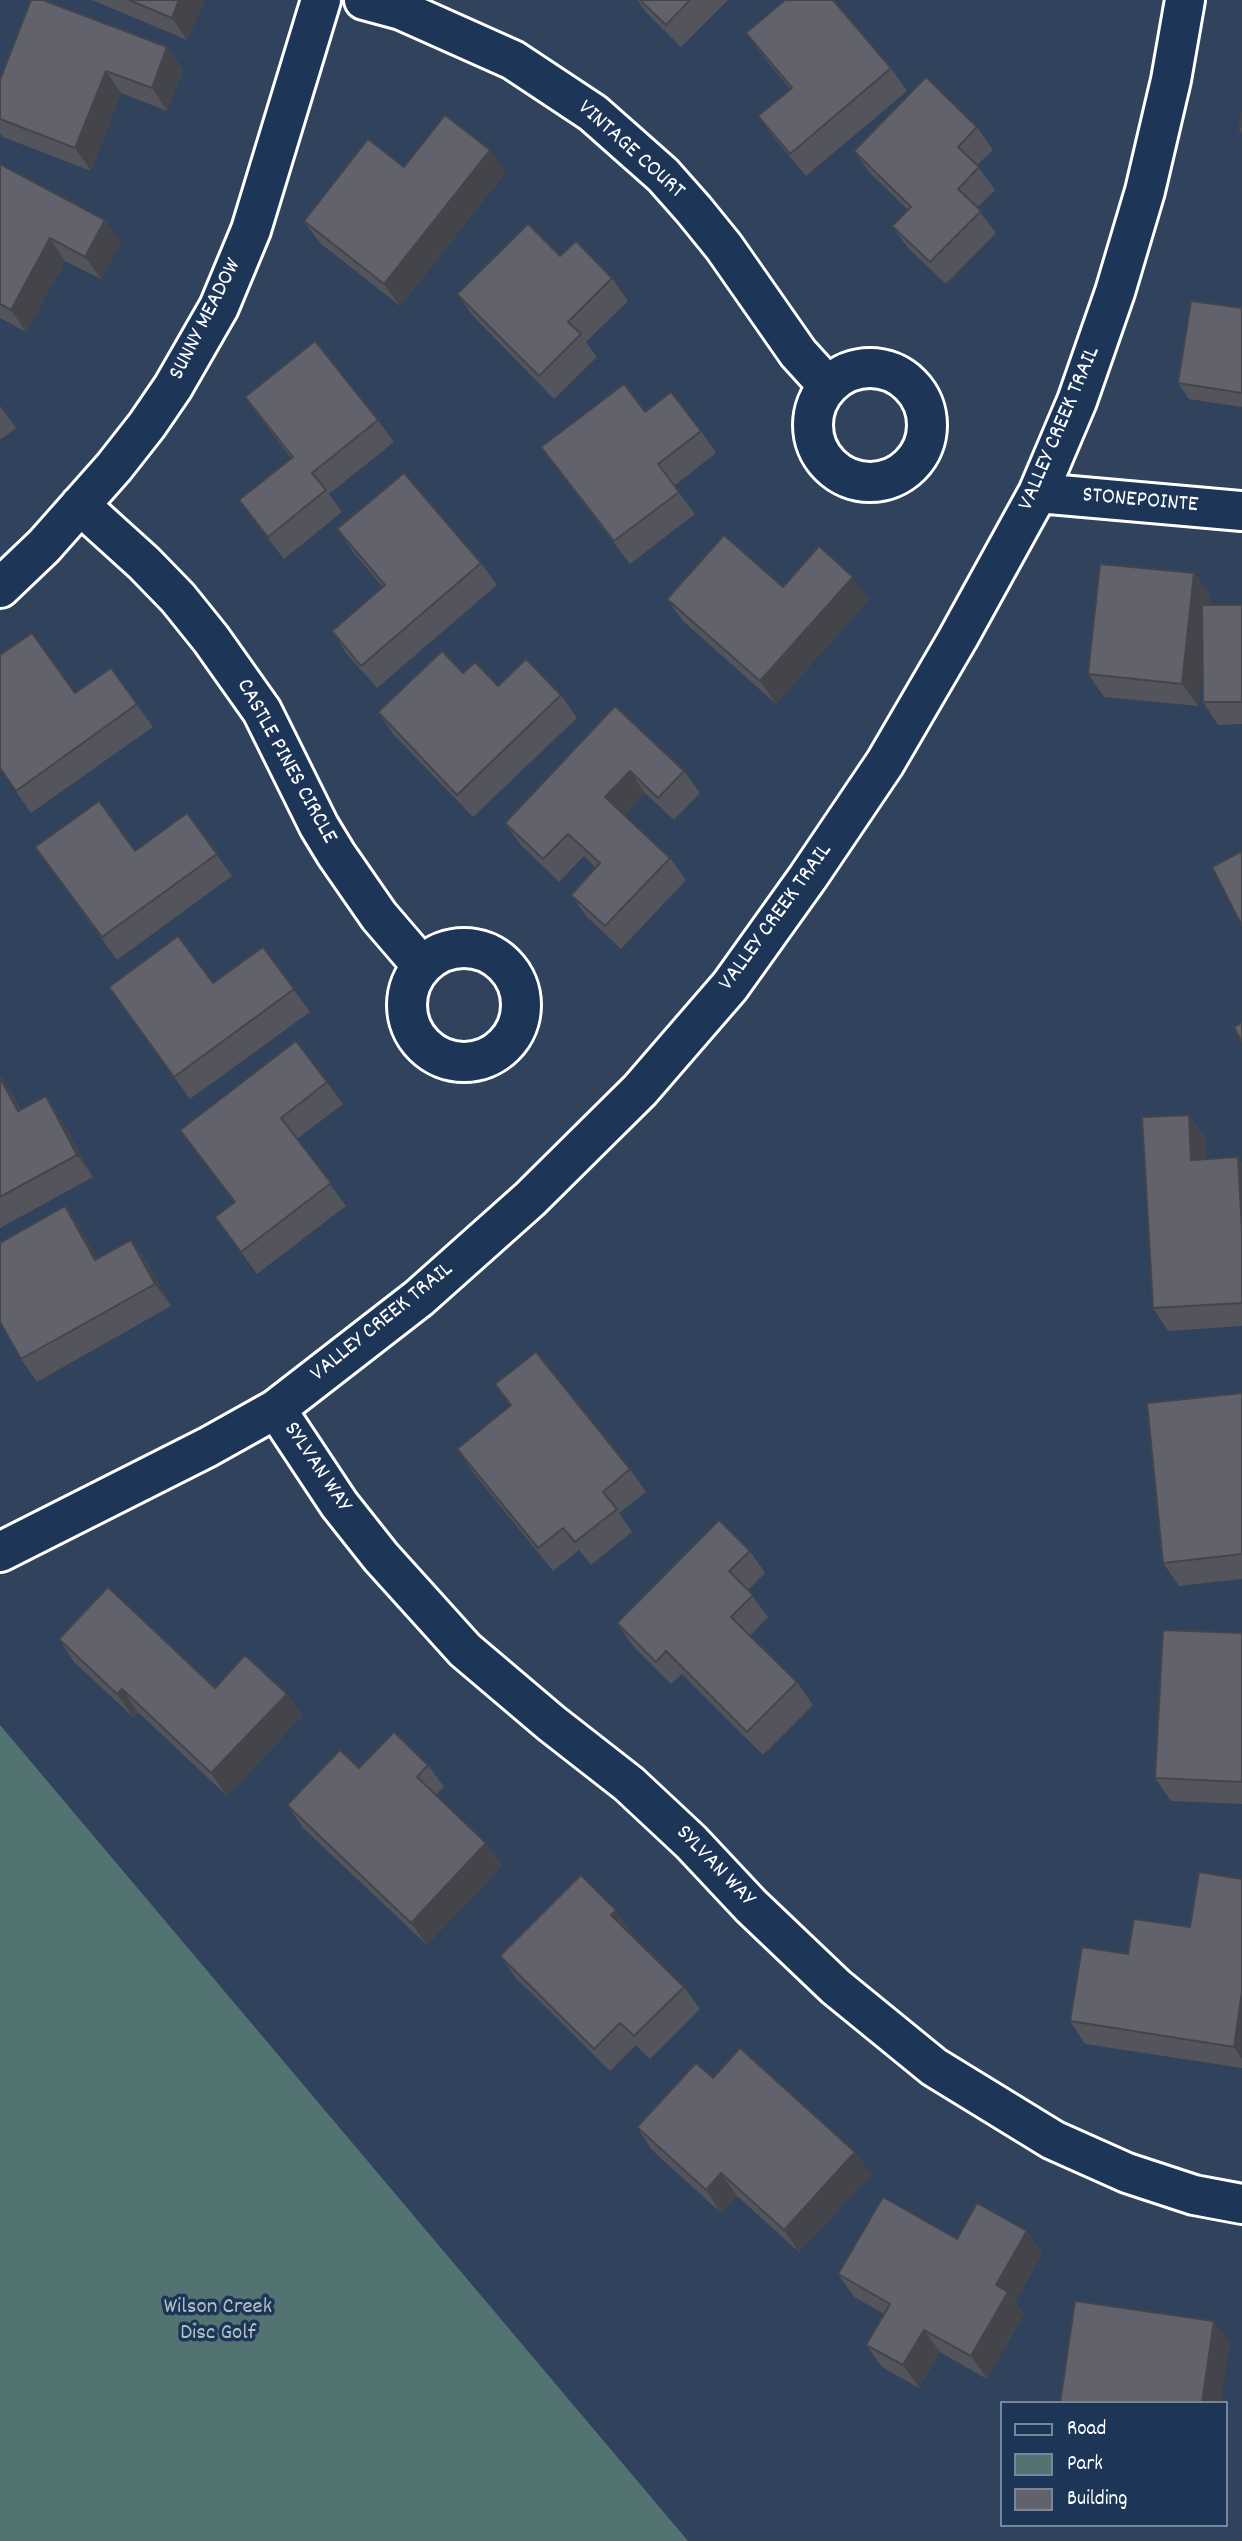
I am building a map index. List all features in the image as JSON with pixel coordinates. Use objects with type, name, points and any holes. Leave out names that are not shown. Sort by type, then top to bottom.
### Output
[{"type":"street","name":"SUNNY MEADOW","points":[[0,588],[44,546],[147,425],[173,387],[219,307],[251,230],[321,0]]},
{"type":"street","name":"VINTAGE COURT","points":[[364,0],[401,10],[513,60],[593,113],[647,160],[694,210],[736,264],[798,353],[828,386]]},
{"type":"street","name":"VALLEY CREEK TRAIL","points":[[0,1552],[208,1447],[276,1409],[419,1298],[530,1199],[640,1090],[730,986],[885,764],[1038,493],[1077,401],[1115,292],[1145,191],[1171,80],[1185,0]]},
{"type":"street","name":"STONEPOINTE","points":[[1038,493],[1242,511]]},
{"type":"street","name":"CASTLE PINES CIRCLE","points":[[80,505],[153,572],[211,639],[262,711],[319,826],[355,883],[422,966]]},
{"type":"street","name":"SYLVAN WAY","points":[[276,1409],[339,1504],[381,1557],[465,1650],[551,1723],[629,1784],[836,1987],[934,2067],[1053,2140],[1127,2173],[1194,2195],[1242,2204]]},
{"type":"green space","name":"Wilson Creek Disc Golf","points":[[0,1725],[688,2541],[0,2541]]},
{"type":"building","points":[[31,0],[43,0],[167,47],[152,88],[106,71],[75,148],[0,119],[0,80]]},
{"type":"building","points":[[129,0],[179,0],[172,18]]},
{"type":"building","points":[[640,0],[690,0],[666,25]]},
{"type":"building","points":[[785,0],[833,0],[891,68],[790,154],[758,116],[792,88],[746,33]]},
{"type":"building","points":[[926,77],[977,127],[958,147],[979,167],[958,189],[981,211],[930,262],[892,226],[911,207],[854,151]]},
{"type":"building","points":[[445,115],[490,150],[384,284],[304,221],[368,139],[404,167]]},
{"type":"building","points":[[0,164],[105,220],[85,257],[50,238],[11,310],[0,304]]},
{"type":"building","points":[[528,224],[560,256],[576,241],[612,278],[568,322],[581,334],[539,376],[457,294]]},
{"type":"building","points":[[1191,301],[1242,308],[1242,393],[1178,383]]},
{"type":"building","points":[[315,341],[378,420],[312,473],[326,490],[268,537],[239,500],[293,457],[245,397]]},
{"type":"building","points":[[624,384],[645,412],[671,392],[701,431],[658,464],[679,492],[614,541],[541,447]]},
{"type":"building","points":[[404,473],[481,563],[361,666],[332,631],[385,585],[337,529]]},
{"type":"building","points":[[724,535],[783,587],[819,546],[853,577],[760,681],[667,599]]},
{"type":"building","points":[[1100,564],[1194,573],[1182,684],[1088,674]]},
{"type":"building","points":[[1202,605],[1242,605],[1242,702],[1203,702]]},
{"type":"building","points":[[32,633],[75,693],[111,668],[137,704],[16,791],[0,768],[0,655]]},
{"type":"building","points":[[442,651],[463,673],[475,662],[498,686],[526,659],[561,695],[457,795],[378,712]]},
{"type":"building","points":[[615,706],[684,771],[658,798],[630,771],[605,797],[670,858],[605,926],[571,895],[600,863],[568,834],[543,859],[505,823]]},
{"type":"building","points":[[99,801],[135,851],[187,813],[217,854],[102,937],[35,847]]},
{"type":"building","points":[[1242,851],[1242,926],[1212,867]]},
{"type":"building","points":[[178,936],[213,983],[263,947],[294,989],[174,1077],[109,987]]},
{"type":"building","points":[[1242,1023],[1242,1042],[1234,1027]]},
{"type":"building","points":[[296,1041],[327,1082],[281,1118],[331,1183],[241,1252],[215,1217],[235,1202],[180,1130]]},
{"type":"building","points":[[0,1078],[18,1111],[46,1096],[77,1155],[0,1197]]},
{"type":"building","points":[[1189,1115],[1191,1160],[1238,1157],[1242,1303],[1153,1308],[1142,1117]]},
{"type":"building","points":[[65,1206],[95,1260],[131,1240],[155,1284],[21,1359],[0,1322],[0,1243]]},
{"type":"building","points":[[536,1352],[630,1469],[603,1492],[617,1509],[575,1542],[563,1528],[538,1548],[457,1449],[511,1405],[495,1384]]},
{"type":"building","points":[[1242,1393],[1242,1554],[1163,1563],[1147,1403]]},
{"type":"building","points":[[719,1520],[750,1551],[729,1571],[753,1595],[731,1617],[797,1682],[747,1732],[666,1651],[656,1662],[617,1623]]},
{"type":"building","points":[[108,1587],[215,1688],[245,1655],[287,1694],[211,1773],[122,1689],[117,1694],[59,1639]]},
{"type":"building","points":[[1163,1630],[1242,1633],[1242,1782],[1155,1778]]},
{"type":"building","points":[[394,1732],[428,1765],[417,1777],[486,1843],[411,1923],[287,1805],[340,1750],[359,1768]]},
{"type":"building","points":[[1199,1872],[1242,1879],[1242,1992],[1234,2047],[1070,2021],[1082,1947],[1128,1954],[1134,1919],[1190,1927]]},
{"type":"building","points":[[581,1875],[616,1910],[611,1915],[684,1987],[634,2036],[620,2023],[594,2049],[500,1956]]},
{"type":"building","points":[[740,2048],[855,2152],[784,2230],[721,2173],[706,2190],[637,2127],[696,2063],[713,2078]]},
{"type":"building","points":[[883,2197],[957,2239],[977,2203],[1027,2231],[996,2285],[1008,2292],[971,2356],[924,2330],[903,2365],[866,2345],[890,2304],[838,2274]]},
{"type":"building","points":[[1075,2301],[1214,2321],[1202,2401],[1060,2401]]}]
